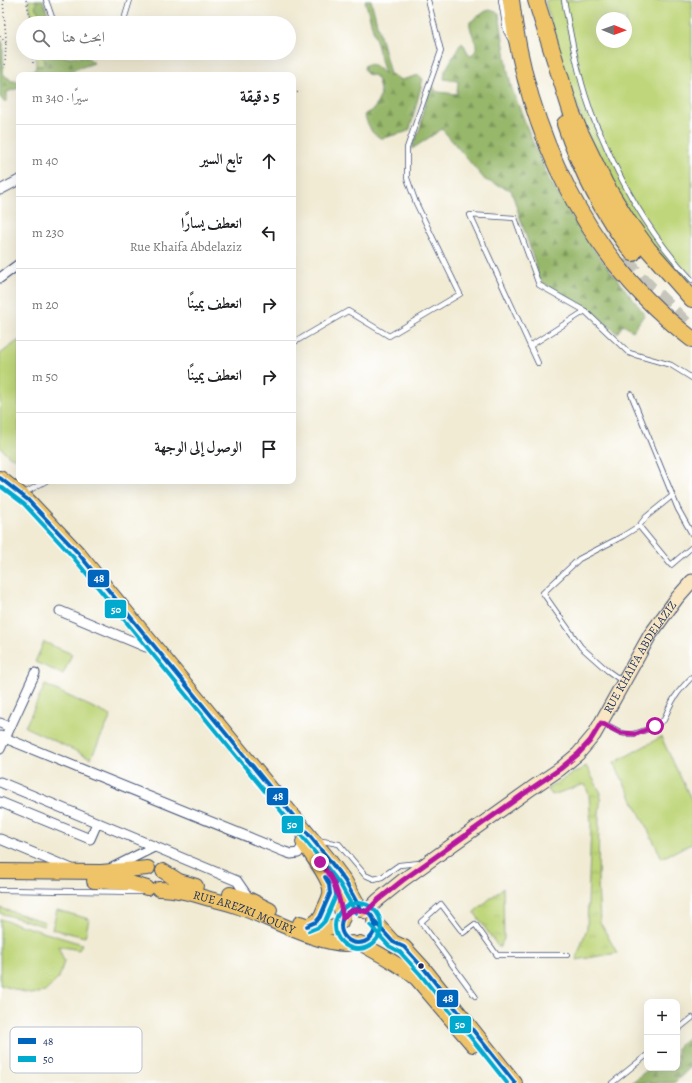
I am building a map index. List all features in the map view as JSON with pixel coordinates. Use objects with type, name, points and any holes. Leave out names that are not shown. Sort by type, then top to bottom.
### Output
[{"type":"highway","points":[[512,0],[514,22],[532,100],[553,159],[582,215],[612,258],[640,294],[663,316],[692,339]]},
{"type":"highway","points":[[512,0],[538,88],[567,163],[592,213],[607,237],[629,256],[617,231],[603,209],[576,152],[562,115],[540,31],[535,0]]},
{"type":"highway","points":[[535,0],[571,112],[598,171],[631,226],[648,249],[692,299]]},
{"type":"main road","points":[[0,478],[21,495],[45,518],[78,553],[306,839],[332,879],[338,894],[342,920],[341,931],[348,941],[380,953],[416,979],[478,1051],[503,1083]]},
{"type":"main road","points":[[0,486],[24,506],[83,569],[306,839],[345,881],[375,928],[372,935],[367,940],[356,943]]},
{"type":"main road","points":[[306,839],[330,889],[330,894],[320,917],[316,922],[307,926]]},
{"type":"main road","points":[[0,871],[101,872],[148,868],[157,868],[164,874],[165,881],[161,887],[152,889],[144,885],[142,878],[148,868]]},
{"type":"main road","name":"RUE AREZKI MOURY","points":[[162,871],[183,882],[250,900],[307,926],[333,928],[342,920]]},
{"type":"main road","name":"RUE AREZKI MOURY","points":[[0,879],[106,881],[130,883],[152,889],[181,891],[238,906],[329,942],[343,945],[356,943]]},
{"type":"main road","points":[[342,920],[350,911],[367,914],[393,942],[404,947],[425,970],[515,1083]]},
{"type":"street","points":[[0,190],[16,182]]},
{"type":"street","points":[[0,278],[16,266]]},
{"type":"street","name":"RUE KHAIFA ABDELAZIZ","points":[[367,914],[378,900],[428,862],[560,769],[578,754],[590,741],[601,723],[650,636],[692,581]]},
{"type":"street","points":[[60,611],[146,647]]},
{"type":"street","points":[[0,749],[3,737],[10,727],[35,673]]},
{"type":"street","points":[[0,723],[10,727]]},
{"type":"street","points":[[3,737],[285,852],[291,854],[298,853],[302,849],[306,839]]},
{"type":"street","points":[[0,782],[237,881],[250,900]]},
{"type":"street","points":[[0,802],[90,839],[97,822]]},
{"type":"street","points":[[0,839],[79,872]]},
{"type":"street","points":[[101,872],[154,847]]},
{"type":"lane","points":[[46,0],[52,16]]},
{"type":"lane","points":[[125,16],[130,0]]},
{"type":"lane","points":[[296,341],[348,311],[389,336],[460,294],[416,203],[407,178],[407,148],[441,51],[428,0]]},
{"type":"lane","points":[[501,0],[508,38],[515,46],[523,66]]},
{"type":"lane","points":[[564,0],[579,72],[589,107],[606,148],[629,196],[663,244],[692,280]]},
{"type":"lane","points":[[538,363],[470,215],[515,218],[539,285],[585,311],[629,353],[671,365],[692,378]]},
{"type":"lane","points":[[530,346],[585,311]]},
{"type":"lane","points":[[631,394],[672,496],[692,534]]},
{"type":"lane","points":[[21,495],[41,484]]},
{"type":"lane","points":[[623,682],[581,647],[543,593],[579,559],[639,526],[646,517],[672,496]]},
{"type":"lane","points":[[639,526],[671,566],[692,548]]},
{"type":"lane","points":[[601,723],[621,733],[636,734],[655,726],[664,720],[670,704],[680,689],[692,677]]},
{"type":"lane","points":[[306,839],[339,844],[365,875],[374,879],[382,877],[402,864],[428,862]]},
{"type":"lane","points":[[0,890],[152,889]]},
{"type":"lane","points":[[475,996],[421,922],[441,904],[463,933],[475,924],[497,955],[567,955]]},
{"type":"lane","points":[[680,1028],[692,1018]]},
{"type":"lane","points":[[612,1083],[644,1056]]},
{"type":"path","points":[[3,0],[6,43],[5,68]]},
{"type":"path","points":[[26,0],[30,16]]},
{"type":"path","points":[[0,36],[6,43]]},
{"type":"path","points":[[296,93],[301,92]]},
{"type":"green space","points":[[28,0],[37,1],[41,16],[32,16]]},
{"type":"green space","points":[[35,0],[43,0],[49,16],[41,16],[35,7],[37,3]]},
{"type":"green space","points":[[365,0],[371,0],[390,74],[401,80],[419,75],[423,79],[410,129],[406,132],[383,138],[380,138],[372,132],[364,116],[374,109],[381,95],[378,81],[375,76],[367,74],[364,68],[365,65],[374,65],[385,74]]},
{"type":"green space","points":[[545,0],[692,0],[692,293],[644,237],[594,153],[559,56]]},
{"type":"green space","points":[[490,10],[499,13],[511,86],[550,181],[589,244],[645,314],[633,331],[623,325],[617,333],[584,306],[539,281],[536,266],[511,190],[485,180],[442,129],[412,149],[421,125],[423,110],[432,84],[438,92],[457,94],[458,81],[444,79],[445,71],[461,43],[471,55],[475,52],[476,44],[471,31],[470,22],[486,11]]},
{"type":"green space","points":[[0,39],[3,43],[3,73],[11,81],[16,81],[16,89],[7,92],[7,100],[4,102],[0,97]]},
{"type":"green space","points":[[36,60],[45,60],[45,63],[42,66],[36,66]]},
{"type":"green space","points":[[45,60],[92,60],[94,63],[68,72],[30,72],[35,70],[36,66],[42,66],[45,63]]},
{"type":"green space","points":[[16,342],[16,459],[9,456],[0,447],[0,354]]},
{"type":"green space","points":[[44,642],[72,654],[63,674],[35,662]]},
{"type":"green space","points":[[45,685],[111,716],[91,758],[25,727]]},
{"type":"green space","points":[[661,737],[692,801],[692,843],[662,858],[614,763]]},
{"type":"green space","points":[[586,766],[601,793],[599,815],[598,883],[600,922],[617,953],[576,960],[587,928],[591,826],[589,795],[585,784],[552,795],[547,788]]},
{"type":"green space","points":[[503,888],[504,939],[499,948],[474,912]]},
{"type":"green space","points":[[0,908],[45,922],[44,926],[0,913]]},
{"type":"green space","points":[[57,910],[89,919],[85,937],[52,929]]},
{"type":"green space","points":[[0,919],[82,944],[79,950],[58,946],[64,961],[59,978],[45,992],[31,994],[0,985]]},
{"type":"green space","points":[[692,1035],[692,1066],[674,1083],[631,1083],[646,1071],[680,1071],[680,1045]]},
{"type":"tunnel","points":[[624,260],[644,283],[686,325]]},
{"type":"transit line","name":"48","points":[[0,478],[28,500],[78,553],[327,857],[345,881],[361,910]]},
{"type":"transit line","name":"50","points":[[0,486],[24,504],[73,557],[322,861],[340,884],[356,913]]},
{"type":"transit line","name":"50","points":[[309,931],[319,927],[325,921],[336,896],[335,883],[330,874]]},
{"type":"transit line","name":"48","points":[[307,926],[316,922],[320,917],[330,894],[329,884],[325,877]]},
{"type":"transit line","name":"50","points":[[354,903],[362,903],[371,907],[377,913],[381,926],[377,939],[371,945],[362,949],[354,949],[345,945],[339,939],[335,930],[335,922],[339,913],[345,907],[354,903]]},
{"type":"transit line","name":"48","points":[[361,909],[370,914],[374,919],[375,926],[374,933],[370,938],[365,942],[355,943],[351,942],[342,933],[341,923],[342,919],[351,910],[361,909]]},
{"type":"transit line","name":"48","points":[[374,921],[393,942],[404,947],[425,970],[515,1083]]},
{"type":"transit line","name":"50","points":[[370,925],[389,946],[400,952],[420,974],[507,1083]]},
{"type":"route","points":[[320,862],[336,886],[343,918],[350,911],[361,910],[366,912],[378,900],[403,880],[560,769],[578,754],[590,741],[601,723],[608,725],[621,733],[636,734],[655,726]]}]
